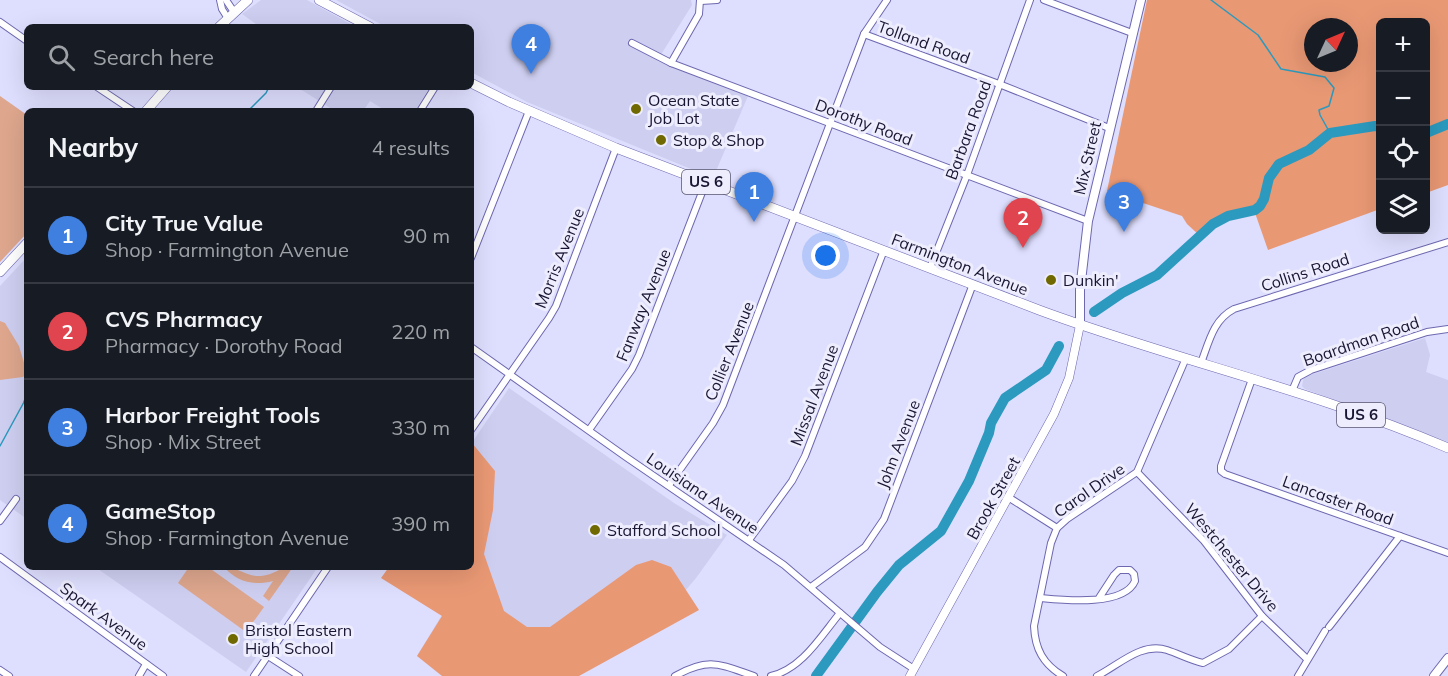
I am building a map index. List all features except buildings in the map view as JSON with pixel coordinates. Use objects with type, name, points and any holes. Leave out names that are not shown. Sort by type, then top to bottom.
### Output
[{"type":"main road","points":[[222,24],[248,0]]},
{"type":"main road","points":[[319,0],[363,24]]},
{"type":"main road","name":"Mix Street","points":[[1080,326],[1080,286],[1088,221],[1141,0]]},
{"type":"main road","name":"Farmington Avenue","points":[[474,84],[616,148],[1080,326],[1292,391],[1448,448]]},
{"type":"main road","points":[[149,108],[164,90]]},
{"type":"main road","points":[[0,272],[24,246]]},
{"type":"main road","points":[[1434,676],[1448,658]]},
{"type":"street","points":[[220,0],[222,9],[231,15]]},
{"type":"street","points":[[226,0],[231,15]]},
{"type":"street","points":[[670,63],[699,14],[700,1],[717,0]]},
{"type":"street","name":"Collier Avenue","points":[[669,485],[723,405],[864,34],[887,0]]},
{"type":"street","name":"Barbara Road","points":[[930,268],[967,175],[1030,0]]},
{"type":"street","points":[[1044,0],[1132,33]]},
{"type":"street","points":[[0,22],[24,38]]},
{"type":"street","name":"Tolland Road","points":[[864,34],[1109,128]]},
{"type":"street","name":"Dorothy Road","points":[[632,43],[670,63],[1088,221]]},
{"type":"street","points":[[102,90],[128,108]]},
{"type":"street","points":[[318,108],[329,90]]},
{"type":"street","points":[[422,108],[433,90]]},
{"type":"street","points":[[474,250],[529,111]]},
{"type":"street","name":"Morris Avenue","points":[[474,426],[556,306],[616,148]]},
{"type":"street","name":"Fanway Avenue","points":[[589,430],[632,369],[639,355],[706,182]]},
{"type":"street","name":"Collins Road","points":[[1201,363],[1216,324],[1234,309],[1448,242]]},
{"type":"street","name":"Missal Avenue","points":[[749,540],[792,481],[805,456],[884,250]]},
{"type":"street","name":"John Avenue","points":[[811,587],[865,547],[884,519],[973,284]]},
{"type":"street","name":"Brook Street","points":[[912,673],[1065,390],[1080,326]]},
{"type":"street","name":"Boardman Road","points":[[1292,391],[1296,380],[1305,372],[1427,333],[1448,329]]},
{"type":"street","name":"Louisiana Avenue","points":[[474,349],[749,540],[811,587],[912,673]]},
{"type":"street","name":"Carol Drive","points":[[1063,676],[1046,663],[1038,652],[1035,640],[1034,626],[1051,543],[1057,528],[1079,510],[1137,472],[1186,358]]},
{"type":"street","name":"Lancaster Road","points":[[1252,379],[1221,471],[1448,553]]},
{"type":"street","name":"Westchester Drive","points":[[1137,472],[1204,541],[1262,616],[1307,659]]},
{"type":"street","points":[[1008,497],[1057,528]]},
{"type":"street","points":[[0,521],[16,499]]},
{"type":"street","points":[[1298,676],[1327,629],[1400,537]]},
{"type":"street","name":"Spark Avenue","points":[[0,557],[163,676]]},
{"type":"street","points":[[254,676],[326,570]]},
{"type":"street","points":[[1040,598],[1086,602],[1130,590],[1135,581],[1134,574],[1130,570],[1119,570],[1099,598]]},
{"type":"street","points":[[771,676],[784,672],[799,662],[840,613]]},
{"type":"street","points":[[1097,676],[1116,667],[1138,651],[1148,648],[1164,649],[1193,661],[1203,663],[1209,661],[1234,645],[1262,616]]},
{"type":"street","points":[[267,656],[299,676]]},
{"type":"street","points":[[675,676],[699,665],[711,663],[754,676]]},
{"type":"street","points":[[139,676],[146,664]]},
{"type":"street","points":[[0,670],[9,676]]},
{"type":"shaded area","points":[[261,0],[307,0],[351,24],[256,24],[242,14]]},
{"type":"shaded area","points":[[336,0],[691,0],[692,5],[657,61],[748,96],[713,178],[527,102],[474,74],[474,24],[380,24]]},
{"type":"shaded area","points":[[1147,0],[1448,0],[1448,185],[1430,192],[1430,18],[1376,18],[1376,210],[1268,250],[1254,210],[1228,216],[1199,235],[1182,216],[1107,191]]},
{"type":"shaded area","points":[[302,90],[428,90],[417,108],[381,108],[370,101],[365,108],[330,108]]},
{"type":"shaded area","points":[[0,96],[24,113],[24,236],[0,262]]},
{"type":"shaded area","points":[[24,260],[24,517],[0,500],[0,286]]},
{"type":"shaded area","points":[[0,321],[5,323],[19,346],[24,363],[24,376],[0,380]]},
{"type":"shaded area","points":[[1425,338],[1430,355],[1426,372],[1448,380],[1448,442],[1302,386],[1304,377]]},
{"type":"shaded area","name":"Stafford School","points":[[509,388],[674,503],[727,535],[696,578],[659,622],[417,656],[469,570],[474,570],[474,440]]},
{"type":"shaded area","points":[[474,445],[495,471],[493,510],[484,554],[504,611],[527,627],[550,627],[636,565],[652,560],[671,567],[699,610],[579,676],[442,676],[417,656],[442,616],[381,578],[387,570],[474,570]]},
{"type":"shaded area","name":"Bristol Eastern High School","points":[[99,570],[316,570],[246,672]]},
{"type":"shaded area","points":[[187,570],[212,570],[264,607],[246,632],[178,583]]},
{"type":"shaded area","points":[[227,570],[237,570],[261,576],[279,570],[291,570],[269,601],[263,596],[273,581],[246,582]]},
{"type":"waterway","points":[[1211,0],[1258,35],[1281,69],[1325,77],[1334,88],[1329,106],[1319,110],[1330,133]]},
{"type":"waterway","points":[[251,108],[268,90]]},
{"type":"waterway","points":[[1430,131],[1448,124]]},
{"type":"waterway","points":[[1094,312],[1122,293],[1157,275],[1213,224],[1228,216],[1255,210],[1264,199],[1269,178],[1279,164],[1309,150],[1330,133],[1376,126]]},
{"type":"waterway","points":[[816,676],[899,565],[941,531],[969,481],[991,423],[1005,398],[1046,370],[1059,346]]},
{"type":"waterway","points":[[0,446],[24,402]]},
{"type":"place","name":"GameStop","points":[[531,74]]},
{"type":"place","name":"Ocean State Job Lot","points":[[636,109]]},
{"type":"place","name":"Stop & Shop","points":[[661,140]]},
{"type":"place","name":"City True Value","points":[[754,222]]},
{"type":"place","name":"Harbor Freight Tools","points":[[1124,232]]},
{"type":"place","name":"CVS Pharmacy","points":[[1023,248]]},
{"type":"place","name":"Dunkin'","points":[[1051,280]]},
{"type":"place","name":"Stafford School","points":[[595,530]]},
{"type":"place","name":"Bristol Eastern High School","points":[[233,639]]}]
